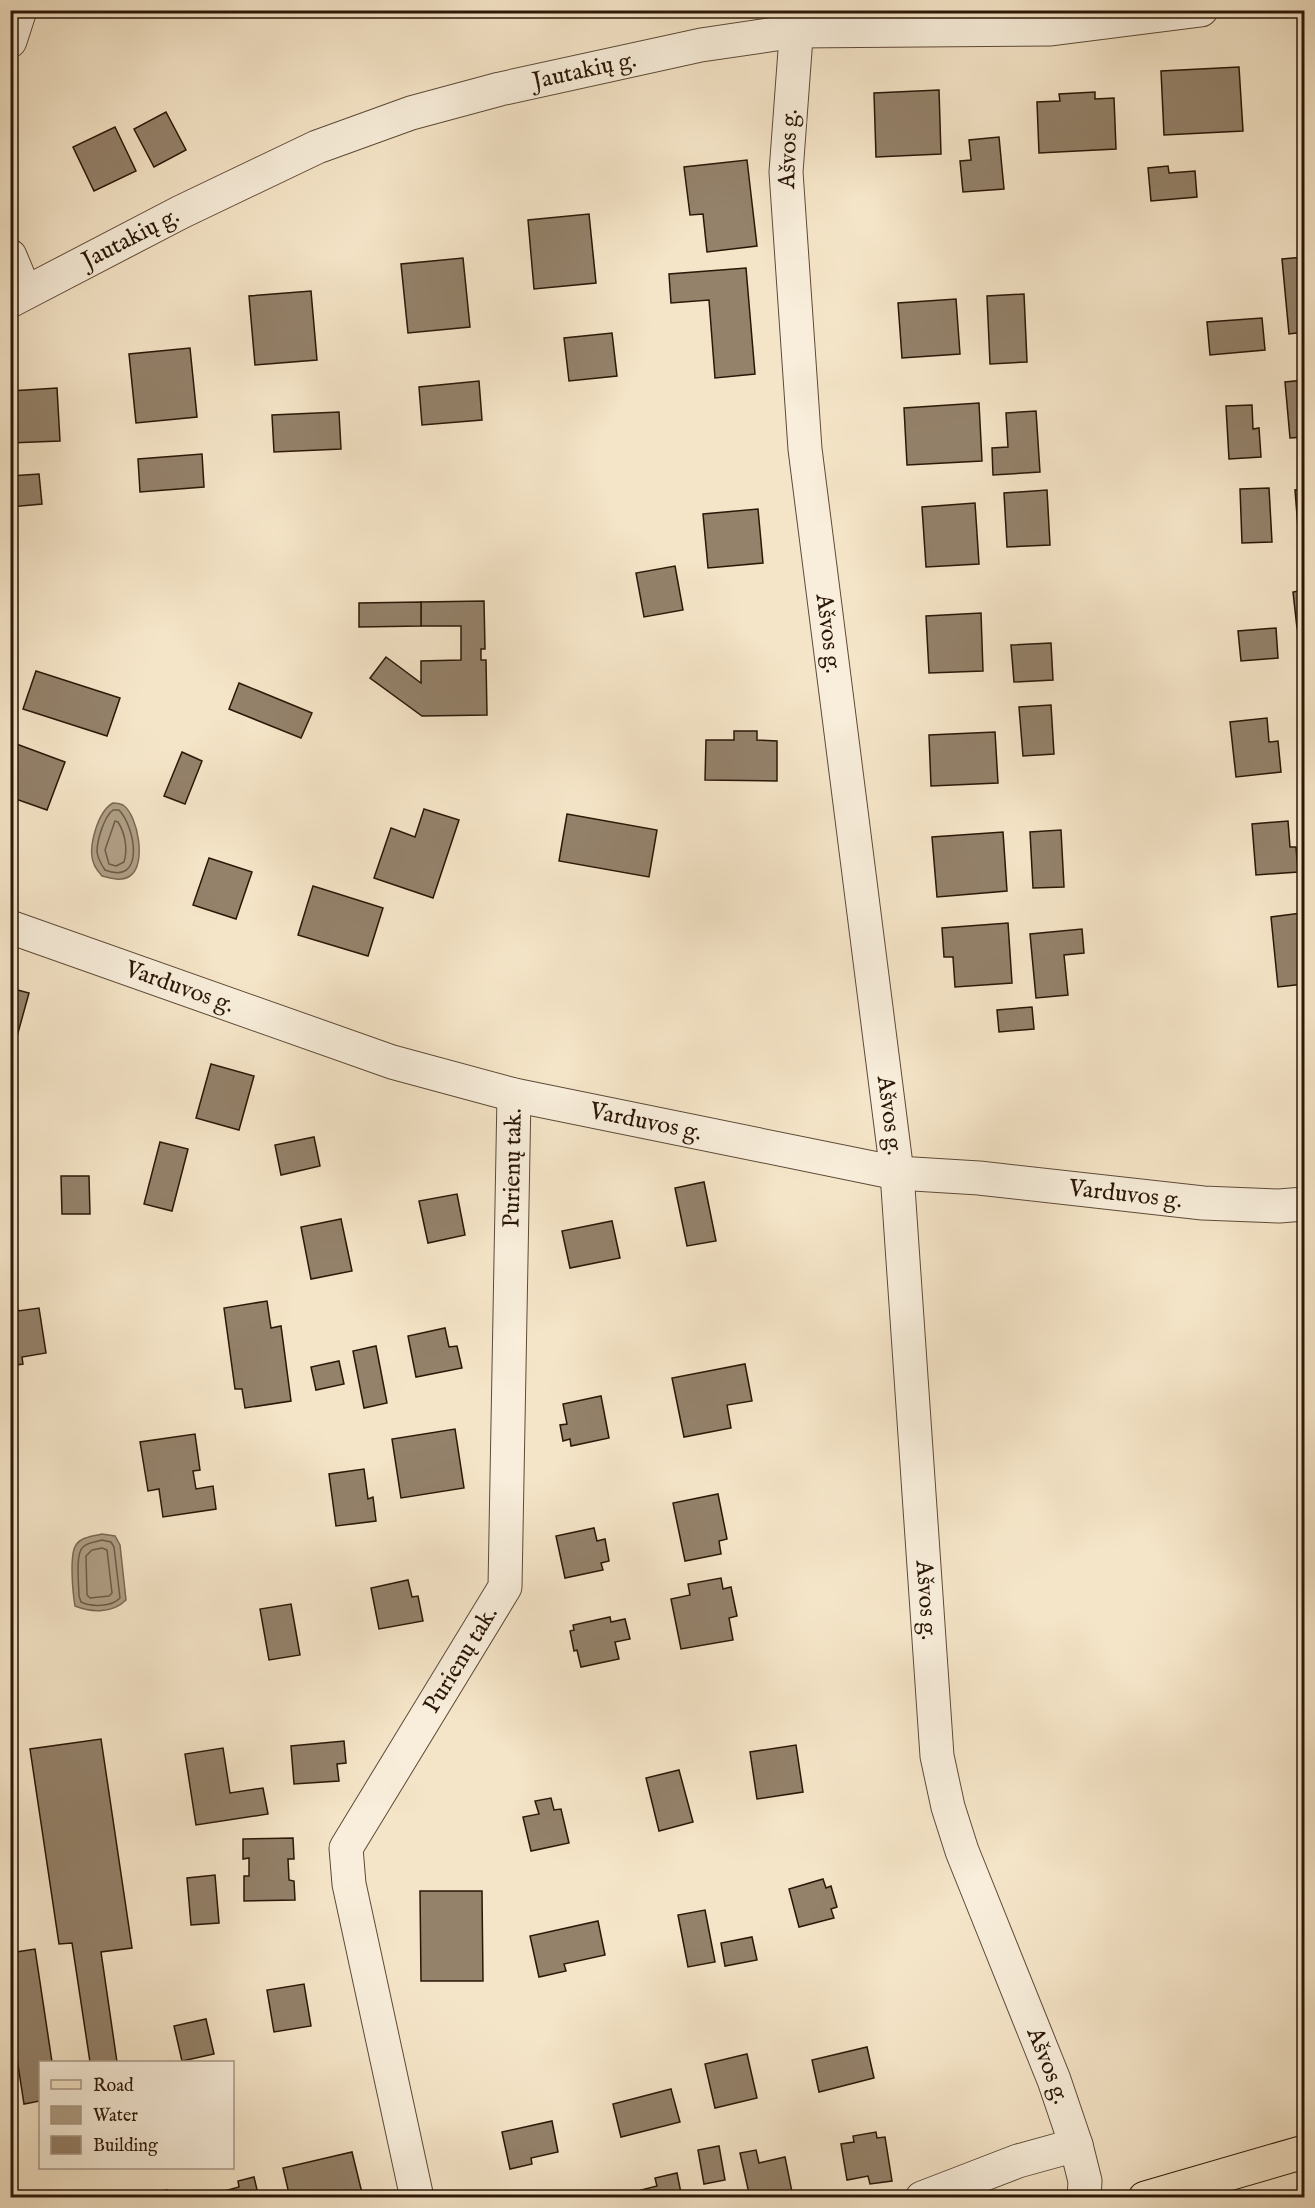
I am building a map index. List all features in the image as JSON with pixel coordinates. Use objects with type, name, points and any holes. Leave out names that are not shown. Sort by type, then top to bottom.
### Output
[{"type":"main road","points":[[1145,2198],[1305,2152]]},
{"type":"street","points":[[10,41],[20,10]]},
{"type":"street","name":"Jautakių g.","points":[[18,296],[181,212],[317,147],[411,113],[500,89],[701,45],[797,21],[1052,29],[1202,10]]},
{"type":"street","name":"Ašvos g.","points":[[797,21],[786,172],[805,448],[897,1173],[937,1756],[948,1807],[962,1851],[1054,2080],[1076,2145],[1085,2181],[1084,2198]]},
{"type":"street","points":[[10,256],[18,296]]},
{"type":"street","name":"Varduvos g.","points":[[10,927],[381,1059],[514,1095],[897,1173],[979,1178],[1203,1203],[1279,1206],[1305,1204]]},
{"type":"street","name":"Purienų tak.","points":[[417,2198],[349,1884],[346,1848],[505,1587],[514,1095]]},
{"type":"street","points":[[922,2198],[1018,2161],[1076,2145]]},
{"type":"water","points":[[113,803],[123,805],[128,810],[133,819],[138,840],[138,862],[135,870],[123,879],[102,876],[95,867],[92,857],[95,830],[103,814]]},
{"type":"water","points":[[102,1534],[115,1536],[120,1545],[126,1600],[109,1609],[88,1610],[75,1606],[72,1575],[74,1550],[81,1540]]},
{"type":"building","points":[[1239,67],[1243,131],[1164,135],[1161,71]]},
{"type":"building","points":[[939,90],[941,154],[876,157],[874,93]]},
{"type":"building","points":[[1095,92],[1095,99],[1114,98],[1116,149],[1039,153],[1037,102],[1060,101],[1059,94]]},
{"type":"building","points":[[166,112],[186,150],[154,167],[134,129]]},
{"type":"building","points":[[115,127],[136,171],[94,191],[73,147]]},
{"type":"building","points":[[999,137],[1004,189],[963,192],[960,161],[971,160],[969,140]]},
{"type":"building","points":[[747,160],[757,246],[707,252],[703,214],[690,215],[684,167]]},
{"type":"building","points":[[1168,166],[1169,173],[1195,171],[1197,197],[1151,201],[1148,168]]},
{"type":"building","points":[[589,214],[596,283],[534,289],[528,220]]},
{"type":"building","points":[[1304,257],[1304,332],[1289,334],[1282,259]]},
{"type":"building","points":[[463,258],[470,327],[408,333],[401,264]]},
{"type":"building","points":[[746,268],[755,374],[715,378],[709,300],[671,303],[669,274]]},
{"type":"building","points":[[311,291],[317,360],[255,365],[249,296]]},
{"type":"building","points":[[1024,294],[1027,362],[990,364],[987,296]]},
{"type":"building","points":[[956,299],[960,354],[902,358],[898,303]]},
{"type":"building","points":[[1262,318],[1265,350],[1210,355],[1207,322]]},
{"type":"building","points":[[612,333],[617,376],[569,381],[564,338]]},
{"type":"building","points":[[190,348],[197,417],[136,423],[129,354]]},
{"type":"building","points":[[1304,380],[1304,437],[1290,438],[1285,382]]},
{"type":"building","points":[[479,381],[482,420],[422,425],[419,387]]},
{"type":"building","points":[[57,388],[60,441],[10,443],[10,391]]},
{"type":"building","points":[[979,403],[982,461],[907,465],[904,408]]},
{"type":"building","points":[[1252,405],[1253,429],[1259,428],[1261,457],[1229,459],[1226,406]]},
{"type":"building","points":[[1036,411],[1040,472],[993,475],[992,448],[1008,447],[1006,413]]},
{"type":"building","points":[[339,412],[341,449],[274,452],[272,415]]},
{"type":"building","points":[[202,454],[204,487],[140,492],[138,459]]},
{"type":"building","points":[[39,474],[42,504],[10,507],[10,476]]},
{"type":"building","points":[[1269,488],[1272,542],[1242,543],[1240,489]]},
{"type":"building","points":[[1304,489],[1304,539],[1299,540],[1295,490]]},
{"type":"building","points":[[1047,490],[1050,545],[1007,547],[1004,493]]},
{"type":"building","points":[[975,503],[979,564],[926,567],[922,507]]},
{"type":"building","points":[[758,509],[763,563],[708,568],[703,514]]},
{"type":"building","points":[[675,566],[683,610],[644,617],[636,573]]},
{"type":"building","points":[[1304,590],[1304,627],[1297,628],[1293,592]]},
{"type":"building","points":[[484,601],[485,649],[481,649],[481,660],[486,660],[487,715],[422,716],[370,678],[386,657],[421,683],[421,661],[461,660],[461,626],[421,626],[421,602]]},
{"type":"building","points":[[421,602],[421,626],[359,627],[359,603]]},
{"type":"building","points":[[981,613],[983,671],[929,673],[926,616]]},
{"type":"building","points":[[1276,628],[1278,658],[1241,661],[1238,631]]},
{"type":"building","points":[[1051,643],[1053,680],[1014,682],[1011,645]]},
{"type":"building","points":[[36,671],[120,698],[107,736],[23,709]]},
{"type":"building","points":[[239,683],[312,713],[301,738],[229,709]]},
{"type":"building","points":[[1304,692],[1304,747],[1298,693]]},
{"type":"building","points":[[1051,705],[1054,754],[1023,756],[1019,707]]},
{"type":"building","points":[[1267,718],[1269,742],[1278,741],[1281,772],[1236,777],[1230,722]]},
{"type":"building","points":[[734,731],[757,731],[757,740],[777,741],[777,781],[705,780],[706,740],[734,740]]},
{"type":"building","points":[[995,732],[998,783],[931,786],[929,735]]},
{"type":"building","points":[[11,742],[65,762],[47,810],[10,797]]},
{"type":"building","points":[[182,752],[202,761],[185,804],[164,796]]},
{"type":"building","points":[[424,809],[459,820],[433,898],[374,878],[391,828],[415,837]]},
{"type":"building","points":[[567,814],[657,830],[649,877],[559,861]]},
{"type":"building","points":[[1288,821],[1290,847],[1296,847],[1298,872],[1256,875],[1252,824]]},
{"type":"building","points":[[1061,830],[1064,887],[1033,888],[1030,832]]},
{"type":"building","points":[[1003,832],[1007,891],[937,897],[932,837]]},
{"type":"building","points":[[209,858],[252,872],[236,919],[193,905]]},
{"type":"building","points":[[313,886],[383,908],[368,956],[298,935]]},
{"type":"building","points":[[1301,913],[1304,984],[1278,987],[1271,917]]},
{"type":"building","points":[[1008,923],[1012,983],[955,987],[953,957],[944,957],[942,928]]},
{"type":"building","points":[[1082,929],[1084,953],[1064,955],[1068,995],[1036,998],[1030,934]]},
{"type":"building","points":[[10,988],[29,993],[16,1040],[10,1038]]},
{"type":"building","points":[[1032,1007],[1034,1029],[999,1032],[997,1010]]},
{"type":"building","points":[[211,1064],[254,1076],[239,1130],[196,1118]]},
{"type":"building","points":[[314,1137],[320,1166],[281,1175],[275,1145]]},
{"type":"building","points":[[160,1142],[188,1149],[172,1211],[144,1204]]},
{"type":"building","points":[[61,1176],[89,1176],[90,1214],[62,1214]]},
{"type":"building","points":[[704,1182],[716,1241],[687,1246],[675,1188]]},
{"type":"building","points":[[457,1194],[465,1235],[428,1243],[419,1201]]},
{"type":"building","points":[[341,1219],[352,1271],[311,1279],[301,1227]]},
{"type":"building","points":[[612,1221],[620,1258],[570,1268],[562,1231]]},
{"type":"building","points":[[16,1298],[18,1311],[39,1308],[46,1353],[22,1357],[23,1364],[10,1366],[10,1299]]},
{"type":"building","points":[[267,1301],[271,1328],[281,1326],[291,1401],[245,1408],[242,1389],[235,1389],[224,1308]]},
{"type":"building","points":[[445,1328],[449,1347],[457,1346],[462,1368],[416,1377],[408,1336]]},
{"type":"building","points":[[376,1346],[387,1403],[364,1408],[353,1351]]},
{"type":"building","points":[[339,1361],[344,1384],[316,1390],[311,1367]]},
{"type":"building","points":[[745,1364],[752,1401],[727,1405],[731,1428],[684,1437],[672,1378]]},
{"type":"building","points":[[601,1396],[609,1438],[571,1446],[570,1439],[563,1441],[560,1425],[567,1424],[563,1404]]},
{"type":"building","points":[[455,1429],[464,1488],[401,1498],[392,1439]]},
{"type":"building","points":[[195,1434],[200,1470],[193,1471],[196,1489],[213,1486],[216,1509],[163,1517],[159,1489],[148,1491],[140,1442]]},
{"type":"building","points":[[364,1469],[368,1499],[373,1497],[376,1521],[336,1526],[329,1474]]},
{"type":"building","points":[[718,1494],[727,1539],[719,1541],[721,1554],[685,1561],[673,1503]]},
{"type":"building","points":[[594,1528],[597,1541],[605,1539],[609,1561],[601,1563],[603,1570],[565,1578],[556,1536]]},
{"type":"building","points":[[721,1578],[723,1589],[731,1587],[737,1616],[729,1618],[733,1640],[681,1649],[671,1599],[690,1595],[688,1584]]},
{"type":"building","points":[[408,1580],[412,1597],[418,1596],[423,1621],[379,1629],[371,1588]]},
{"type":"building","points":[[291,1604],[300,1655],[269,1660],[260,1609]]},
{"type":"building","points":[[610,1617],[611,1622],[625,1619],[630,1639],[615,1642],[619,1659],[581,1667],[577,1650],[574,1651],[570,1631],[574,1630],[573,1625]]},
{"type":"building","points":[[101,1739],[132,1948],[101,1952],[117,2061],[90,2061],[72,1943],[59,1944],[30,1749]]},
{"type":"building","points":[[344,1741],[346,1763],[337,1764],[339,1781],[294,1784],[291,1746]]},
{"type":"building","points":[[796,1745],[803,1792],[757,1799],[750,1752]]},
{"type":"building","points":[[223,1748],[230,1793],[263,1788],[268,1814],[196,1825],[185,1754]]},
{"type":"building","points":[[679,1770],[693,1822],[659,1831],[646,1778]]},
{"type":"building","points":[[551,1798],[554,1810],[561,1809],[569,1843],[531,1851],[523,1817],[539,1814],[535,1801]]},
{"type":"building","points":[[293,1838],[294,1859],[288,1859],[289,1880],[294,1881],[295,1900],[244,1901],[244,1876],[249,1876],[249,1858],[243,1859],[243,1839]]},
{"type":"building","points":[[215,1875],[219,1923],[191,1925],[187,1878]]},
{"type":"building","points":[[823,1879],[826,1888],[831,1886],[837,1907],[831,1909],[834,1918],[799,1927],[789,1889]]},
{"type":"building","points":[[420,1891],[482,1891],[483,1981],[421,1981]]},
{"type":"building","points":[[705,1910],[715,1962],[688,1967],[678,1915]]},
{"type":"building","points":[[598,1921],[605,1955],[564,1964],[566,1971],[539,1977],[530,1936]]},
{"type":"building","points":[[752,1937],[757,1960],[725,1966],[721,1943]]},
{"type":"building","points":[[35,1949],[52,2061],[39,2061],[39,2101],[24,2104],[10,2013],[10,1953]]},
{"type":"building","points":[[304,1984],[311,2026],[274,2032],[267,1990]]},
{"type":"building","points":[[206,2019],[214,2054],[182,2061],[174,2026]]},
{"type":"building","points":[[867,2047],[874,2078],[819,2092],[812,2060]]},
{"type":"building","points":[[747,2054],[757,2098],[715,2108],[705,2064]]},
{"type":"building","points":[[671,2089],[680,2122],[621,2137],[613,2104]]},
{"type":"building","points":[[552,2121],[558,2152],[531,2158],[532,2164],[510,2169],[502,2132]]},
{"type":"building","points":[[876,2132],[877,2138],[885,2137],[892,2181],[870,2184],[868,2176],[847,2180],[841,2144],[854,2142],[853,2136]]},
{"type":"building","points":[[719,2146],[725,2180],[704,2184],[698,2150]]},
{"type":"building","points":[[756,2150],[759,2163],[785,2157],[792,2192],[778,2196],[778,2198],[750,2198],[740,2153]]},
{"type":"building","points":[[352,2152],[362,2193],[341,2198],[290,2198],[283,2168]]},
{"type":"building","points":[[677,2173],[682,2198],[642,2198],[641,2190],[657,2186],[655,2178]]},
{"type":"building","points":[[254,2177],[259,2198],[199,2198],[239,2187],[238,2181]]},
{"type":"building","points":[[167,2190],[169,2198],[142,2198],[142,2196]]}]
